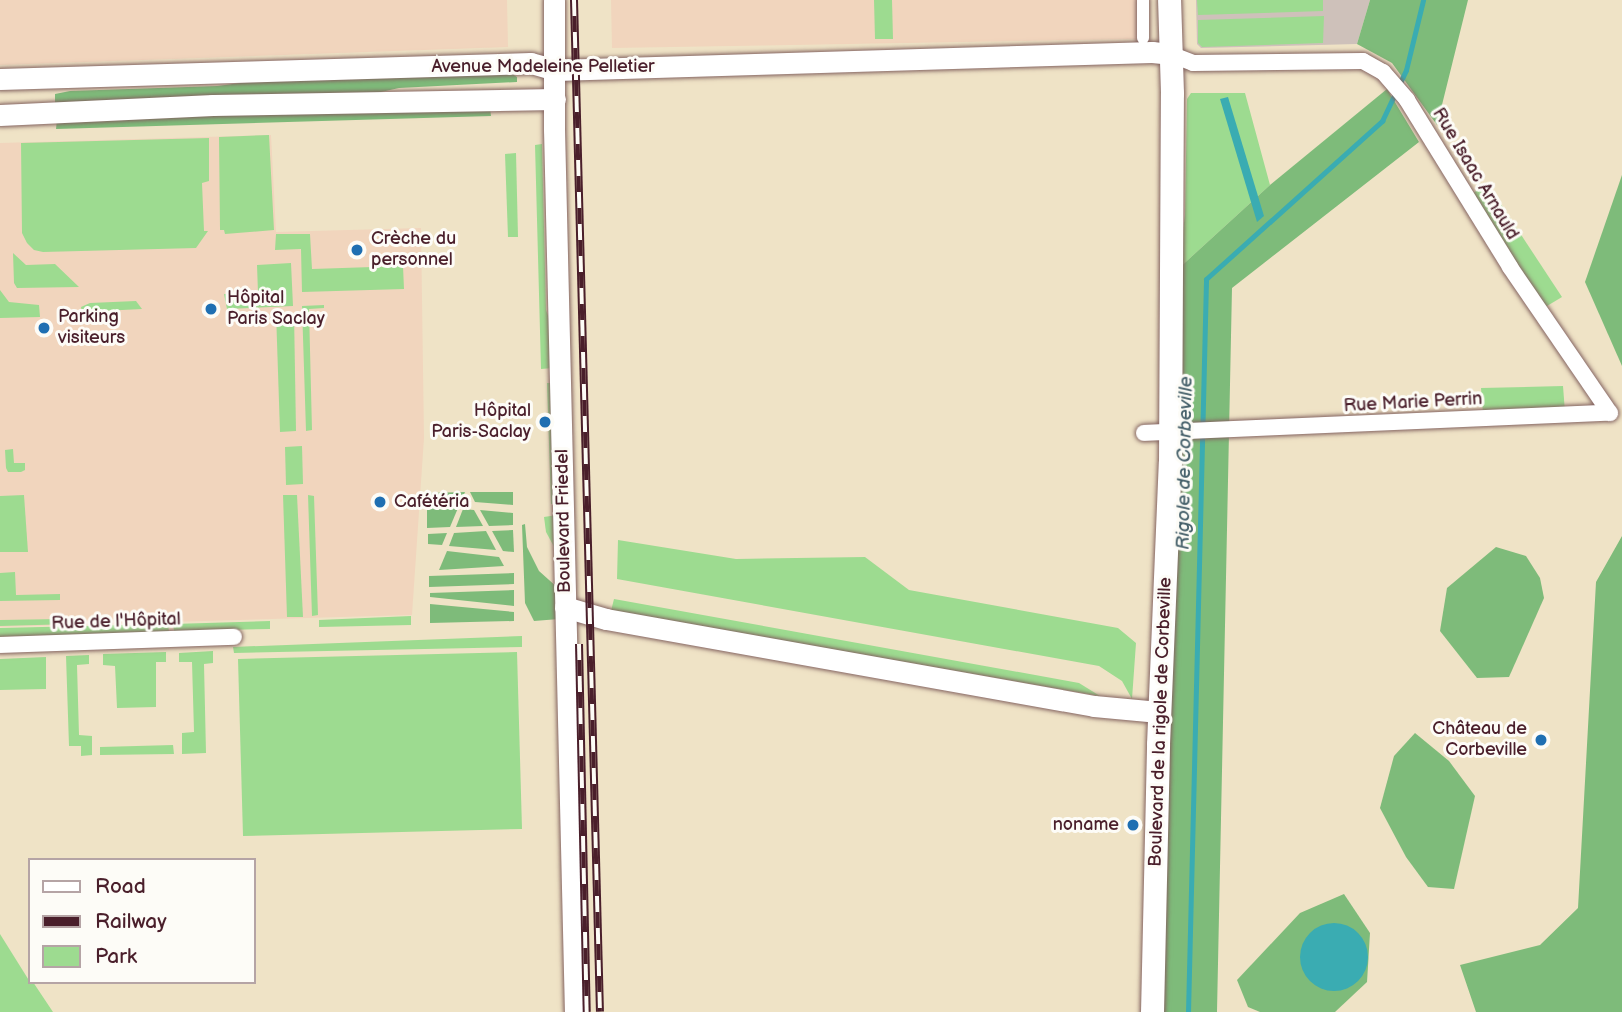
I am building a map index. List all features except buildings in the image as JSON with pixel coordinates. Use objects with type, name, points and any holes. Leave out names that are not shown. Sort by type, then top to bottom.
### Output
[{"type":"main road","name":"Boulevard de la rigole de Corbeville","points":[[1152,1012],[1160,712],[1181,432],[1169,0]]},
{"type":"street","name":"Boulevard Friedel","points":[[554,0],[575,1012]]},
{"type":"street","points":[[1143,0],[1143,38]]},
{"type":"street","name":"Avenue Madeleine Pelletier","points":[[0,79],[531,63],[556,70],[1153,52],[1170,54]]},
{"type":"street","name":"Rue Isaac Arnauld","points":[[1170,54],[1193,63],[1363,61],[1383,72],[1407,100],[1510,267],[1610,413]]},
{"type":"street","name":"Avenue Madeleine Pelletier","points":[[0,115],[213,105],[555,99]]},
{"type":"street","name":"Rue Marie Perrin","points":[[1144,433],[1218,432],[1610,413]]},
{"type":"street","points":[[565,607],[606,619],[1094,706],[1160,712]]},
{"type":"street","name":"Rue de l'Hôpital","points":[[0,645],[234,637]]},
{"type":"shaded area","points":[[0,0],[507,0],[508,47],[0,65]]},
{"type":"shaded area","points":[[611,0],[1137,0],[1137,39],[612,48]]},
{"type":"shaded area","points":[[1196,0],[1370,0],[1357,44],[1201,48],[1197,44]]},
{"type":"shaded area","name":"Hôpital Paris Saclay","points":[[271,135],[276,232],[421,228],[424,438],[412,615],[0,627],[0,143]]},
{"type":"green space","points":[[874,0],[892,0],[893,39],[875,39]]},
{"type":"green space","points":[[1197,0],[1323,0],[1323,11],[1198,15]]},
{"type":"green space","points":[[1370,0],[1468,0],[1437,125],[1392,63],[1357,44]]},
{"type":"green space","points":[[1324,16],[1323,43],[1202,47],[1198,43],[1198,20]]},
{"type":"green space","points":[[509,72],[517,77],[517,82],[399,88],[363,96],[55,103],[55,94],[70,91],[217,86],[271,79]]},
{"type":"green space","points":[[1387,89],[1419,142],[1232,288],[1217,1012],[1163,1012],[1178,269],[1270,185]]},
{"type":"green space","points":[[1191,93],[1245,93],[1270,185],[1178,269],[1185,215],[1187,99]]},
{"type":"green space","points":[[490,108],[491,116],[56,129],[57,119]]},
{"type":"green space","points":[[269,135],[274,230],[225,234],[224,230],[220,230],[219,137]]},
{"type":"green space","points":[[209,138],[209,181],[202,183],[204,231],[208,231],[196,248],[43,252],[34,250],[27,243],[22,233],[21,143]]},
{"type":"green space","points":[[542,144],[546,310],[551,324],[553,368],[541,369],[535,145]]},
{"type":"green space","points":[[516,153],[518,237],[508,237],[505,154]]},
{"type":"green space","points":[[1622,175],[1622,366],[1585,282]]},
{"type":"green space","points":[[1487,183],[1562,297],[1542,309],[1468,197]]},
{"type":"green space","points":[[276,234],[310,234],[312,269],[403,266],[404,289],[302,292],[301,249],[275,250]]},
{"type":"green space","points":[[13,253],[26,265],[55,264],[79,287],[17,288],[14,283]]},
{"type":"green space","points":[[291,263],[293,306],[227,309],[224,294],[258,293],[257,265]]},
{"type":"green space","points":[[0,290],[9,302],[39,305],[40,317],[0,318]]},
{"type":"green space","points":[[136,301],[142,309],[82,312],[81,307],[90,303]]},
{"type":"green space","points":[[324,305],[324,308],[309,309],[312,430],[306,431],[302,306]]},
{"type":"green space","points":[[276,312],[294,313],[296,431],[280,432]]},
{"type":"green space","points":[[547,383],[554,383],[557,504],[551,504]]},
{"type":"green space","points":[[1563,386],[1565,412],[1483,414],[1481,388]]},
{"type":"green space","points":[[302,446],[303,484],[286,485],[285,447]]},
{"type":"green space","points":[[13,449],[14,463],[25,463],[25,470],[21,472],[8,472],[6,468],[5,450]]},
{"type":"green space","points":[[465,492],[461,501],[427,498],[426,493]]},
{"type":"green space","points":[[470,492],[513,492],[513,505],[475,502]]},
{"type":"green space","points":[[24,495],[28,552],[0,552],[0,496]]},
{"type":"green space","points":[[283,495],[297,495],[303,617],[287,617]]},
{"type":"green space","points":[[308,495],[314,496],[318,615],[312,616]]},
{"type":"green space","points":[[427,506],[458,508],[450,527],[427,528]]},
{"type":"green space","points":[[463,509],[474,510],[483,526],[456,527]]},
{"type":"green space","points":[[480,510],[513,513],[513,525],[489,526]]},
{"type":"green space","points":[[557,515],[558,554],[546,532],[544,517]]},
{"type":"green space","points":[[525,524],[527,547],[539,571],[558,588],[559,619],[534,621],[525,603],[522,525]]},
{"type":"green space","points":[[513,530],[514,552],[503,551],[492,531]]},
{"type":"green space","points":[[486,531],[496,550],[449,546],[454,533]]},
{"type":"green space","points":[[447,533],[442,545],[428,544],[428,534]]},
{"type":"green space","points":[[1622,536],[1622,1012],[1476,1012],[1460,965],[1540,945],[1578,908],[1596,582]]},
{"type":"green space","points":[[618,540],[736,559],[865,557],[909,590],[1118,628],[1136,643],[1132,699],[1122,681],[1099,666],[617,579]]},
{"type":"green space","points":[[1496,547],[1526,556],[1540,578],[1544,598],[1509,677],[1477,678],[1440,631],[1447,588]]},
{"type":"green space","points":[[447,551],[499,557],[504,566],[439,570]]},
{"type":"green space","points":[[15,572],[16,595],[60,594],[60,600],[0,601],[0,573]]},
{"type":"green space","points":[[514,573],[514,584],[429,587],[429,576]]},
{"type":"green space","points":[[514,590],[514,606],[430,597],[430,593]]},
{"type":"green space","points":[[614,599],[1079,683],[1100,696],[611,611]]},
{"type":"green space","points":[[430,604],[514,612],[514,621],[430,623]]},
{"type":"green space","points":[[411,616],[411,625],[319,627],[319,620]]},
{"type":"green space","points":[[61,619],[74,624],[0,626],[0,620]]},
{"type":"green space","points":[[270,621],[270,629],[174,631],[173,624]]},
{"type":"green space","points":[[168,624],[169,632],[0,637],[0,628]]},
{"type":"green space","points":[[522,636],[522,647],[234,653],[233,647]]},
{"type":"green space","points":[[213,651],[213,663],[204,664],[206,753],[182,754],[182,733],[194,732],[192,662],[179,662],[179,653]]},
{"type":"green space","points":[[166,652],[166,662],[156,662],[156,707],[117,708],[115,666],[103,665],[103,654]]},
{"type":"green space","points":[[517,652],[522,829],[243,836],[238,659]]},
{"type":"green space","points":[[89,655],[89,664],[77,665],[79,735],[92,736],[92,755],[81,756],[81,746],[69,746],[66,656]]},
{"type":"green space","points":[[46,657],[46,689],[0,690],[0,659]]},
{"type":"green space","points":[[1415,733],[1449,761],[1475,796],[1454,889],[1428,887],[1406,857],[1380,808],[1394,756]]},
{"type":"green space","points":[[173,745],[174,754],[100,755],[100,747]]},
{"type":"green space","points":[[1344,894],[1370,933],[1367,982],[1335,1012],[1260,1012],[1248,1007],[1237,980],[1300,913]]},
{"type":"green space","points":[[0,934],[28,979],[28,984],[34,984],[53,1012],[0,1012]]},
{"type":"water","points":[[1228,97],[1264,216],[1257,222],[1220,99]]},
{"type":"water","points":[[1334,923],[1347,926],[1358,933],[1365,944],[1368,957],[1365,970],[1358,981],[1347,988],[1334,991],[1321,988],[1310,981],[1303,970],[1300,957],[1303,944],[1310,933],[1321,926]]},
{"type":"waterway","name":"Rigole de Corbeville","points":[[1188,1012],[1206,279],[1382,121],[1406,70],[1423,0]]},
{"type":"railway","points":[[574,0],[600,1012]]},
{"type":"railway","points":[[579,644],[587,1012]]},
{"type":"place","name":"Crèche du personnel","points":[[357,250]]},
{"type":"place","name":"Hôpital Paris Saclay","points":[[211,309]]},
{"type":"place","name":"Parking visiteurs","points":[[44,328]]},
{"type":"place","name":"Hôpital Paris-Saclay","points":[[545,422]]},
{"type":"place","name":"Cafétéria","points":[[380,502]]},
{"type":"place","name":"Château de Corbeville","points":[[1541,740]]},
{"type":"place","name":"noname","points":[[1133,825]]}]
